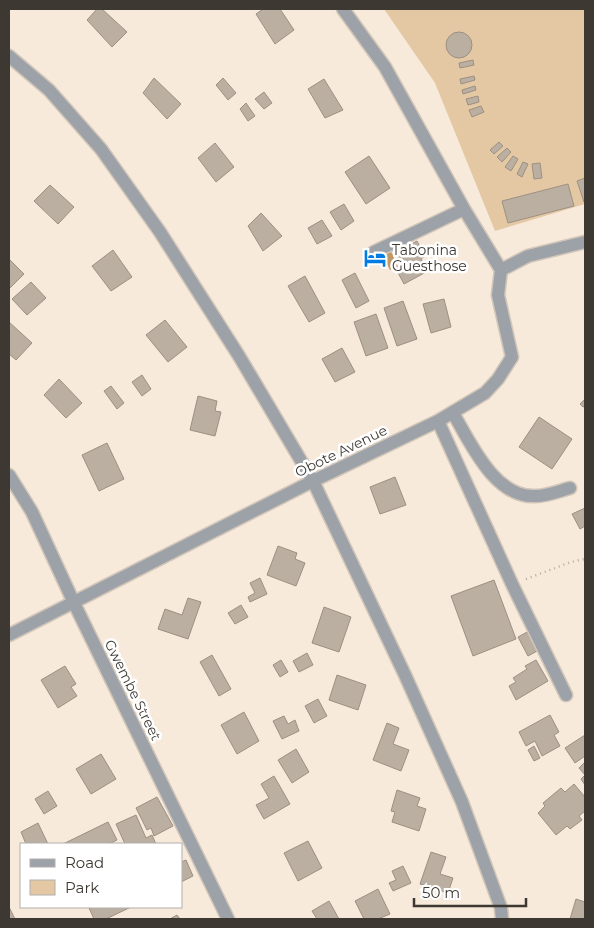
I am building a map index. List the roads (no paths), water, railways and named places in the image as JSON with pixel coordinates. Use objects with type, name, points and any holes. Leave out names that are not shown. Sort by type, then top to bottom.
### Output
[{"type":"street","points":[[344,9],[385,68],[464,209],[501,270],[528,256],[585,242]]},
{"type":"street","points":[[9,56],[49,90],[101,149],[160,232],[240,356],[312,481],[406,675],[462,802],[500,908],[502,919]]},
{"type":"street","points":[[374,252],[464,209]]},
{"type":"street","name":"Obote Avenue","points":[[9,635],[312,481],[438,421],[485,393],[498,379],[512,357],[498,295],[501,270]]},
{"type":"street","points":[[453,413],[484,466],[515,493],[537,496],[570,488]]},
{"type":"street","points":[[438,421],[512,584],[566,695]]},
{"type":"street","name":"Gwembe Street","points":[[9,475],[32,512],[74,603],[228,919]]},
{"type":"place","name":"Tabonina Guesthose","points":[[375,258]]}]
